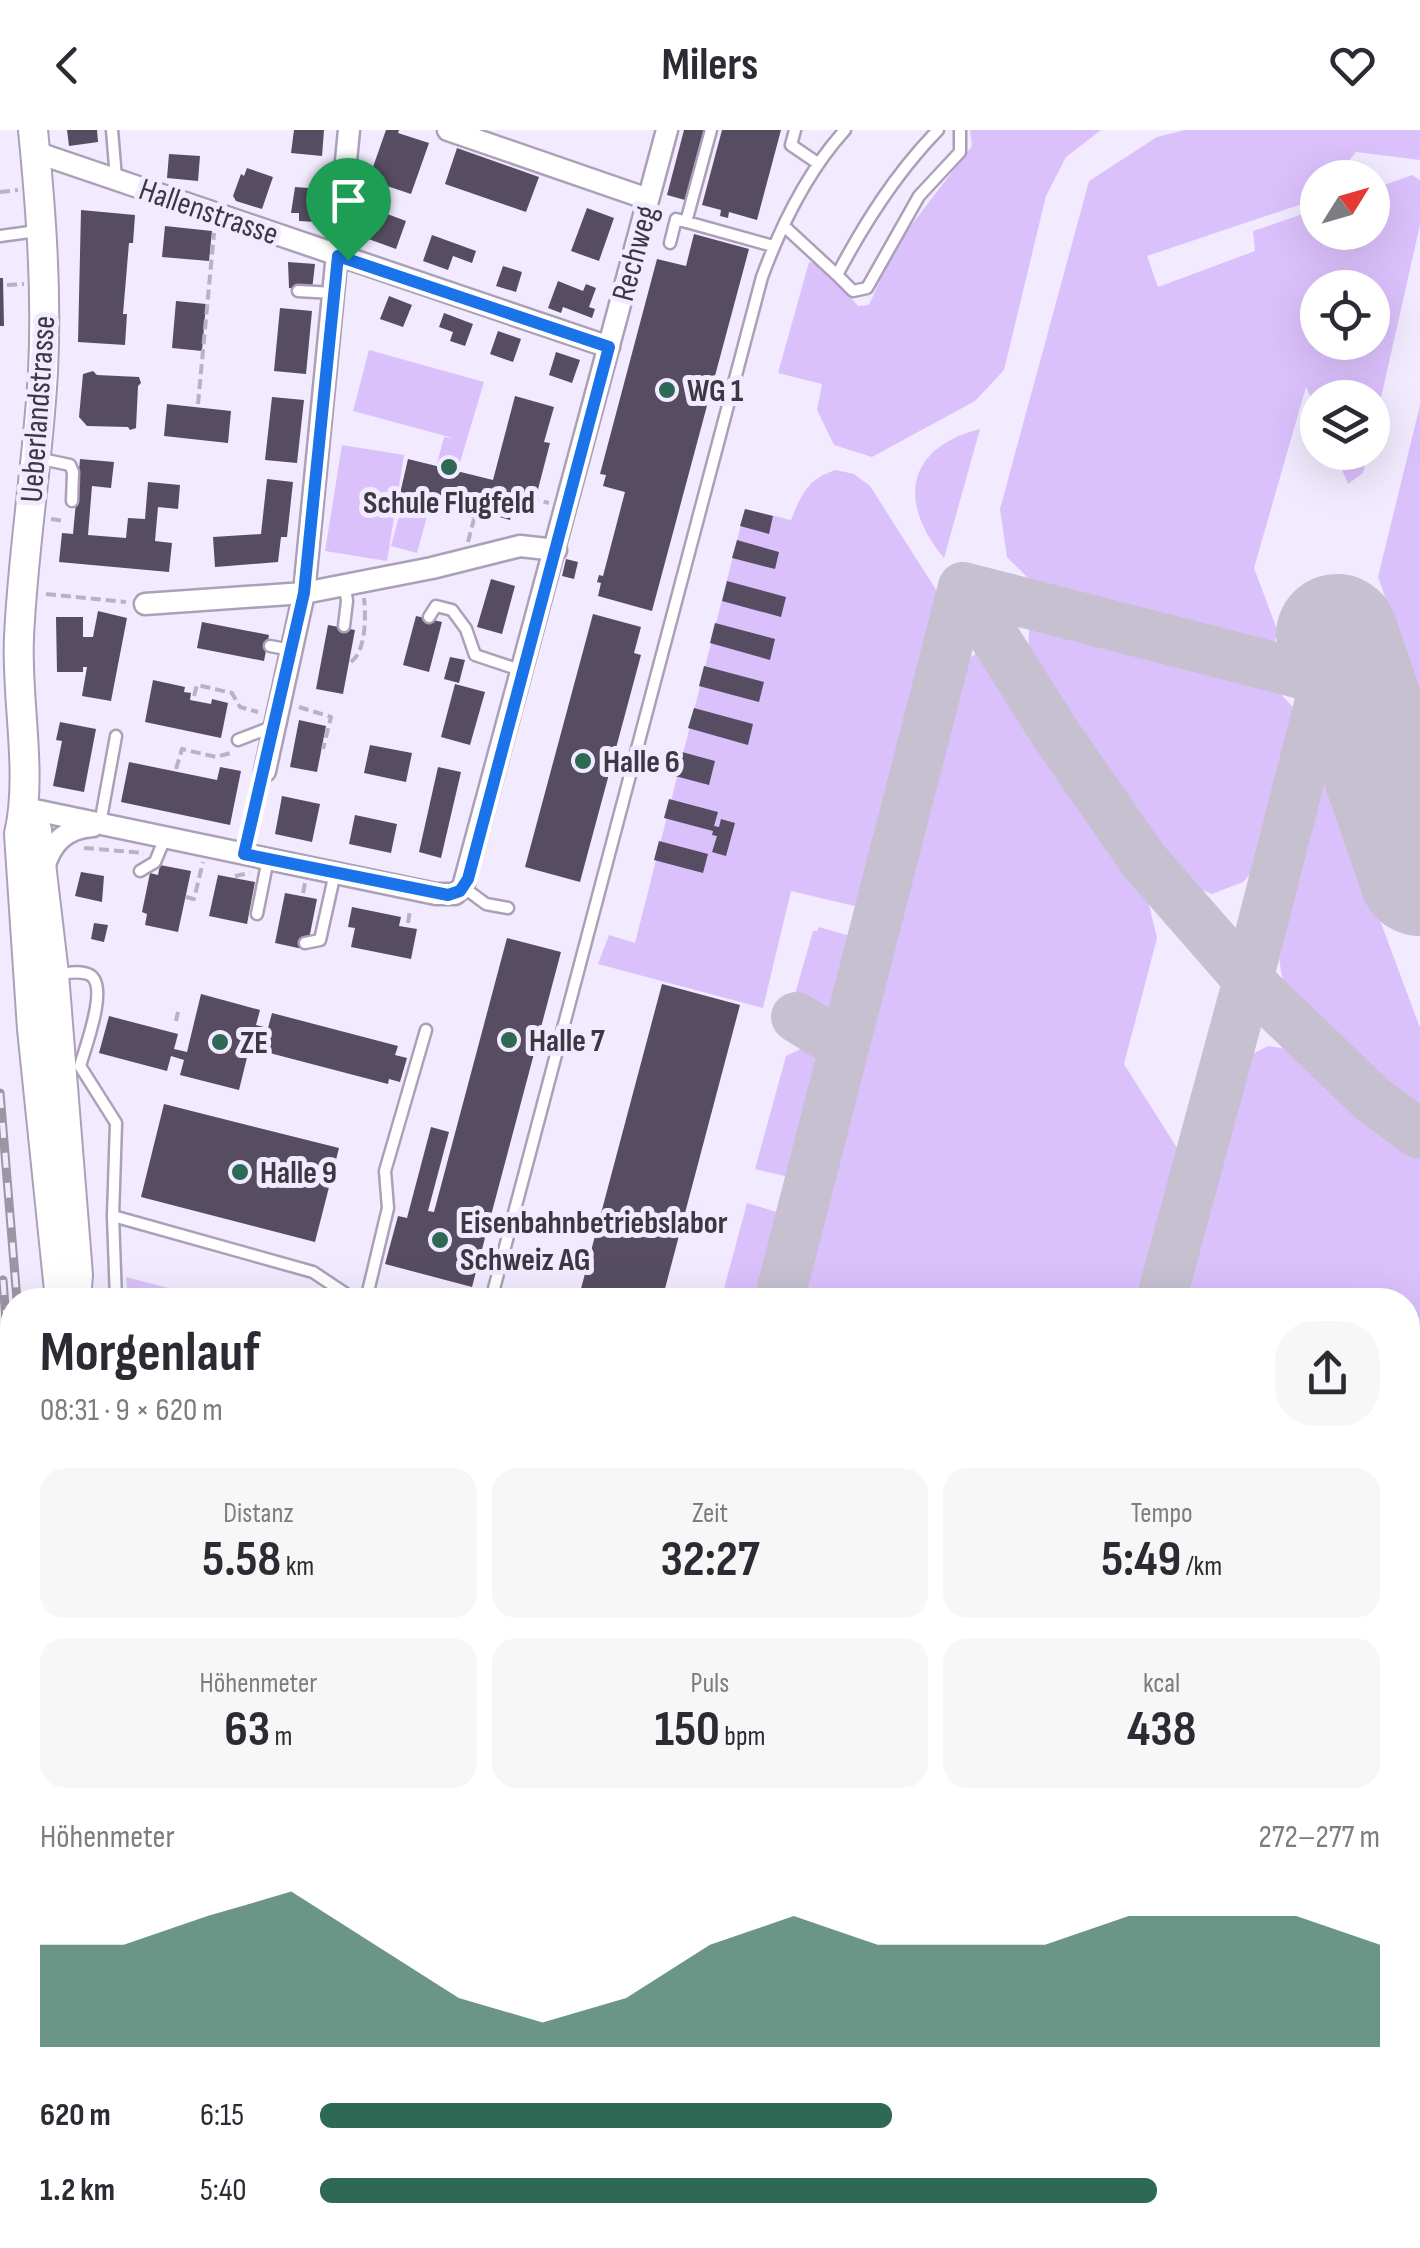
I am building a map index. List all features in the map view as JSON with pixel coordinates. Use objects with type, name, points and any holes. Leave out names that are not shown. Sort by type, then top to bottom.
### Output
[{"type":"main road","name":"Ueberlandstrasse","points":[[34,141],[43,230],[45,324],[36,458],[21,591],[19,701],[25,808],[19,834],[41,975],[77,1288]]},
{"type":"main road","name":"Ueberlandstrasse","points":[[25,808],[37,830],[43,872],[41,975],[59,1288]]},
{"type":"street","points":[[265,771],[304,593],[305,502],[334,293],[349,130]]},
{"type":"street","points":[[448,130],[648,199]]},
{"type":"street","name":"Rechweg","points":[[459,891],[524,672],[667,130]]},
{"type":"street","name":"Hallenstrasse","points":[[34,141],[116,179],[609,347]]},
{"type":"street","points":[[145,604],[304,593],[520,546],[556,550]]},
{"type":"street","points":[[25,808],[436,894],[459,891]]},
{"type":"street","points":[[43,872],[59,838],[73,830],[100,825]]},
{"type":"lane","points":[[112,130],[116,179]]},
{"type":"lane","points":[[686,222],[711,130]]},
{"type":"lane","points":[[795,130],[791,145],[816,162]]},
{"type":"lane","points":[[493,1288],[762,276],[816,162],[846,130]]},
{"type":"lane","points":[[837,275],[862,227],[906,163],[938,130]]},
{"type":"lane","points":[[784,226],[853,291],[866,288],[919,196],[960,152],[960,130]]},
{"type":"lane","points":[[670,243],[676,219],[774,246]]},
{"type":"lane","points":[[0,236],[43,230]]},
{"type":"lane","points":[[298,291],[334,293]]},
{"type":"lane","points":[[36,458],[70,465],[72,501]]},
{"type":"lane","points":[[344,626],[353,585]]},
{"type":"lane","points":[[429,617],[436,606],[452,610],[466,629],[475,654],[524,672]]},
{"type":"lane","points":[[270,646],[292,650]]},
{"type":"lane","points":[[238,745],[277,715]]},
{"type":"lane","points":[[100,825],[116,736]]},
{"type":"lane","points":[[140,871],[155,862],[166,838]]},
{"type":"lane","points":[[257,914],[268,859]]},
{"type":"lane","points":[[306,943],[320,940],[334,873]]},
{"type":"lane","points":[[459,891],[486,904],[508,908]]},
{"type":"lane","points":[[41,975],[82,973],[95,978],[100,991],[80,1066],[116,1123],[116,1288]]},
{"type":"lane","points":[[369,1288],[388,1208],[386,1171],[426,1030]]},
{"type":"lane","points":[[113,1216],[313,1272],[337,1288]]},
{"type":"path","points":[[0,192],[23,189]]},
{"type":"path","points":[[198,404],[216,213]]},
{"type":"path","points":[[6,285],[28,284]]},
{"type":"path","points":[[529,498],[558,506]]},
{"type":"path","points":[[46,518],[64,521]]},
{"type":"path","points":[[470,534],[474,518]]},
{"type":"path","points":[[351,662],[359,656],[363,634],[353,585]]},
{"type":"path","points":[[21,591],[145,604]]},
{"type":"path","points":[[194,696],[197,684],[232,693],[240,707],[277,715],[332,717],[323,749]]},
{"type":"path","points":[[176,770],[182,749],[216,758],[238,745]]},
{"type":"path","points":[[244,854],[265,771]]},
{"type":"path","points":[[77,847],[143,853]]},
{"type":"path","points":[[186,897],[194,899],[204,857]]},
{"type":"path","points":[[408,923],[412,900]]},
{"type":"path","points":[[176,1021],[178,1012]]},
{"type":"shaded area","points":[[970,130],[1101,130],[1066,157],[1046,196],[1004,370],[975,401],[872,457],[834,445],[817,410],[822,384],[778,373],[809,262],[821,265],[858,306],[869,305],[896,245],[972,146]]},
{"type":"shaded area","points":[[1185,130],[1420,130],[1420,160],[1356,152],[1350,160],[1300,160],[1300,205],[1147,256],[1158,287],[1255,251],[1253,231],[1300,215],[1300,250],[1390,250],[1390,183],[1412,175],[1420,180],[1420,225],[1390,358],[1390,270],[1300,270],[1300,360],[1389,360],[1385,380],[1300,380],[1300,408],[1254,568],[1278,632],[1272,648],[1040,590],[1007,557],[1000,509],[1089,181],[1157,137]]},
{"type":"shaded area","points":[[369,350],[484,382],[458,469],[437,464],[444,437],[453,438],[353,411]]},
{"type":"shaded area","points":[[1420,405],[1420,696],[1378,577]]},
{"type":"shaded area","points":[[980,429],[944,558],[920,517],[915,498],[917,480],[936,449]]},
{"type":"shaded area","points":[[342,445],[404,455],[387,561],[325,551]]},
{"type":"shaded area","points":[[836,470],[854,474],[870,486],[940,596],[863,908],[791,891],[763,1008],[598,964],[609,935],[635,943],[745,509],[791,520],[807,489],[818,478]]},
{"type":"shaded area","points":[[1342,470],[1364,470],[1363,473],[1348,484]]},
{"type":"shaded area","points":[[403,502],[429,509],[417,553],[391,546]]},
{"type":"shaded area","points":[[1045,621],[1267,680],[1294,708],[1296,744],[1261,862],[1243,882],[1212,894],[1182,882],[1107,790],[1028,657],[1029,630]]},
{"type":"shaded area","points":[[975,654],[1002,665],[1056,756],[1145,888],[1157,938],[1124,1064],[1177,1148],[1144,1288],[796,1288],[956,669]]},
{"type":"shaded area","points":[[1324,769],[1420,1028],[1420,1108],[1323,1032],[1296,1005],[1284,983],[1279,956],[1284,893],[1315,776]]},
{"type":"shaded area","points":[[819,927],[855,941],[848,969],[833,1006],[812,1017],[796,1017],[798,1011],[791,1008],[813,931]]},
{"type":"shaded area","points":[[1268,1046],[1294,1050],[1420,1157],[1420,1288],[1187,1288],[1239,1068],[1245,1058]]},
{"type":"shaded area","points":[[805,1047],[815,1051],[823,1071],[793,1178],[755,1169],[786,1056]]},
{"type":"shaded area","points":[[747,1203],[787,1215],[766,1288],[724,1288]]},
{"type":"shaded area","points":[[126,1277],[168,1288],[127,1288]]},
{"type":"building","points":[[67,130],[97,130],[98,142],[69,146]]},
{"type":"building","points":[[294,130],[324,130],[322,156],[291,153]]},
{"type":"building","points":[[386,130],[399,130],[398,133],[429,143],[411,194],[375,182],[373,186],[367,184]]},
{"type":"building","points":[[684,130],[704,130],[685,200],[667,195]]},
{"type":"building","points":[[722,130],[781,130],[757,220],[729,212],[728,218],[720,216],[721,210],[702,205]]},
{"type":"building","points":[[457,148],[539,177],[526,212],[445,184]]},
{"type":"building","points":[[169,154],[200,156],[198,181],[167,178]]},
{"type":"building","points":[[247,168],[273,177],[262,209],[236,201],[233,196]]},
{"type":"building","points":[[295,187],[322,189],[317,222],[299,221],[299,213],[291,213]]},
{"type":"building","points":[[366,206],[406,221],[396,249],[363,237]]},
{"type":"building","points":[[587,208],[614,218],[599,261],[571,251]]},
{"type":"building","points":[[81,210],[135,215],[123,314],[127,314],[125,345],[78,342]]},
{"type":"building","points":[[165,226],[212,231],[209,261],[162,257]]},
{"type":"building","name":"WG 1","points":[[694,234],[749,249],[652,611],[598,596],[601,583],[597,582],[599,575],[603,576],[625,492],[603,486],[606,475],[600,474],[657,259],[686,266]]},
{"type":"building","points":[[432,235],[476,251],[472,263],[453,256],[448,270],[423,261]]},
{"type":"building","points":[[288,262],[315,264],[312,290],[289,288]]},
{"type":"building","points":[[503,266],[522,272],[516,292],[496,286]]},
{"type":"building","points":[[3,278],[4,326],[0,326]]},
{"type":"building","points":[[558,281],[583,291],[586,284],[596,288],[589,307],[595,309],[592,318],[563,307],[561,313],[548,308]]},
{"type":"building","points":[[389,296],[412,305],[403,327],[380,319]]},
{"type":"building","points":[[176,301],[206,304],[202,351],[172,348]]},
{"type":"building","points":[[280,308],[312,311],[306,374],[274,371]]},
{"type":"building","points":[[444,313],[473,324],[465,346],[450,341],[453,332],[439,327]]},
{"type":"building","points":[[498,331],[521,339],[513,362],[490,354]]},
{"type":"building","points":[[556,352],[580,360],[572,383],[549,375]]},
{"type":"building","points":[[93,371],[97,375],[139,377],[136,428],[87,426],[79,417],[83,374]]},
{"type":"building","points":[[515,396],[554,407],[544,442],[550,443],[536,497],[530,495],[528,505],[515,501],[510,520],[482,512],[480,520],[399,498],[408,459],[493,480]]},
{"type":"building","points":[[272,397],[304,400],[297,463],[265,460]]},
{"type":"building","points":[[167,404],[231,411],[228,443],[164,436]]},
{"type":"building","points":[[80,459],[114,462],[111,488],[92,486],[88,535],[126,538],[128,518],[145,519],[148,482],[180,485],[178,509],[158,507],[155,541],[172,543],[169,572],[59,562],[62,533],[73,534]]},
{"type":"building","points":[[267,479],[293,482],[287,537],[281,537],[278,562],[215,567],[213,537],[261,534]]},
{"type":"building","points":[[745,509],[773,516],[769,534],[740,526]]},
{"type":"building","points":[[737,540],[779,552],[775,569],[732,558]]},
{"type":"building","points":[[566,559],[578,562],[574,579],[562,576]]},
{"type":"building","points":[[491,579],[515,586],[502,634],[477,627]]},
{"type":"building","points":[[727,581],[786,597],[781,617],[722,601]]},
{"type":"building","points":[[98,611],[127,618],[111,701],[82,696],[87,667],[83,667],[83,672],[57,672],[56,617],[83,617],[83,637],[93,637]]},
{"type":"building","name":"Halle 6","points":[[593,614],[641,627],[634,653],[641,655],[580,882],[525,867]]},
{"type":"building","points":[[416,616],[442,622],[429,672],[403,665]]},
{"type":"building","points":[[202,622],[269,635],[264,661],[197,648]]},
{"type":"building","points":[[715,623],[775,639],[770,660],[710,643]]},
{"type":"building","points":[[328,625],[355,630],[343,694],[316,689]]},
{"type":"building","points":[[450,657],[465,660],[459,683],[444,679]]},
{"type":"building","points":[[704,666],[764,682],[759,702],[699,686]]},
{"type":"building","points":[[153,680],[185,687],[184,692],[191,693],[190,700],[228,703],[221,738],[145,722]]},
{"type":"building","points":[[455,684],[485,692],[470,745],[441,737]]},
{"type":"building","points":[[694,708],[753,724],[748,745],[688,728]]},
{"type":"building","points":[[299,720],[326,726],[317,772],[290,767]]},
{"type":"building","points":[[60,722],[96,729],[84,792],[53,786],[62,741],[56,740]]},
{"type":"building","points":[[370,745],[412,753],[406,782],[364,773]]},
{"type":"building","points":[[682,752],[715,761],[709,785],[675,776]]},
{"type":"building","points":[[129,762],[217,780],[220,767],[241,771],[230,825],[121,802]]},
{"type":"building","points":[[438,767],[461,772],[441,858],[419,852]]},
{"type":"building","points":[[282,796],[320,804],[312,842],[275,834]]},
{"type":"building","points":[[669,799],[718,812],[714,826],[719,827],[721,819],[735,823],[726,856],[712,852],[717,836],[712,835],[713,831],[664,818]]},
{"type":"building","points":[[355,815],[397,824],[391,853],[349,844]]},
{"type":"building","points":[[659,841],[708,854],[703,873],[654,860]]},
{"type":"building","points":[[160,865],[191,871],[178,932],[145,925],[147,914],[142,912],[150,873],[158,875]]},
{"type":"building","points":[[81,872],[104,876],[102,902],[75,896]]},
{"type":"building","points":[[218,875],[255,882],[247,924],[209,916]]},
{"type":"building","points":[[285,893],[317,899],[309,939],[305,938],[303,949],[275,943]]},
{"type":"building","points":[[352,907],[401,917],[399,926],[417,929],[411,959],[351,947],[355,928],[348,927]]},
{"type":"building","points":[[94,923],[108,925],[104,942],[91,939]]},
{"type":"building","name":"Halle 7","points":[[507,938],[561,952],[472,1287],[385,1264],[398,1216],[407,1218],[431,1127],[449,1132],[428,1211],[434,1212]]},
{"type":"building","points":[[662,984],[740,1005],[665,1288],[581,1288]]},
{"type":"building","points":[[201,994],[260,1010],[256,1025],[268,1028],[272,1013],[398,1046],[395,1055],[407,1058],[400,1082],[389,1079],[388,1084],[262,1051],[266,1036],[253,1033],[239,1090],[180,1075],[184,1060],[171,1056],[167,1071],[99,1053],[109,1016],[178,1034],[174,1049],[187,1052]]},
{"type":"building","name":"Halle 9","points":[[164,1104],[339,1148],[315,1242],[141,1197]]},
{"type":"taxiway","points":[[963,587],[1055,733],[1144,861],[1248,980],[1373,1100],[1420,1134]]},
{"type":"taxiway","points":[[963,587],[1325,680]]},
{"type":"taxiway","points":[[782,1288],[963,587]]},
{"type":"taxiway","points":[[1164,1288],[1337,635]]},
{"type":"taxiway","points":[[796,1017],[844,1047]]},
{"type":"runway","points":[[1337,635],[1420,875]]},
{"type":"railway","points":[[0,1093],[16,1288]]},
{"type":"railway","points":[[3,1280],[4,1288]]},
{"type":"place","name":"WG 1","points":[[667,390]]},
{"type":"place","name":"Schule Flugfeld","points":[[449,467]]},
{"type":"place","name":"Halle 6","points":[[583,761]]},
{"type":"place","name":"Halle 7","points":[[509,1040]]},
{"type":"place","name":"ZE","points":[[220,1042]]},
{"type":"place","name":"Halle 9","points":[[240,1172]]},
{"type":"place","name":"Eisenbahnbetriebslabor Schweiz AG","points":[[440,1240]]},
{"type":"route","points":[[338,256],[348,260],[609,347],[468,879],[455,894],[436,894],[244,854],[304,593],[338,256]]}]
